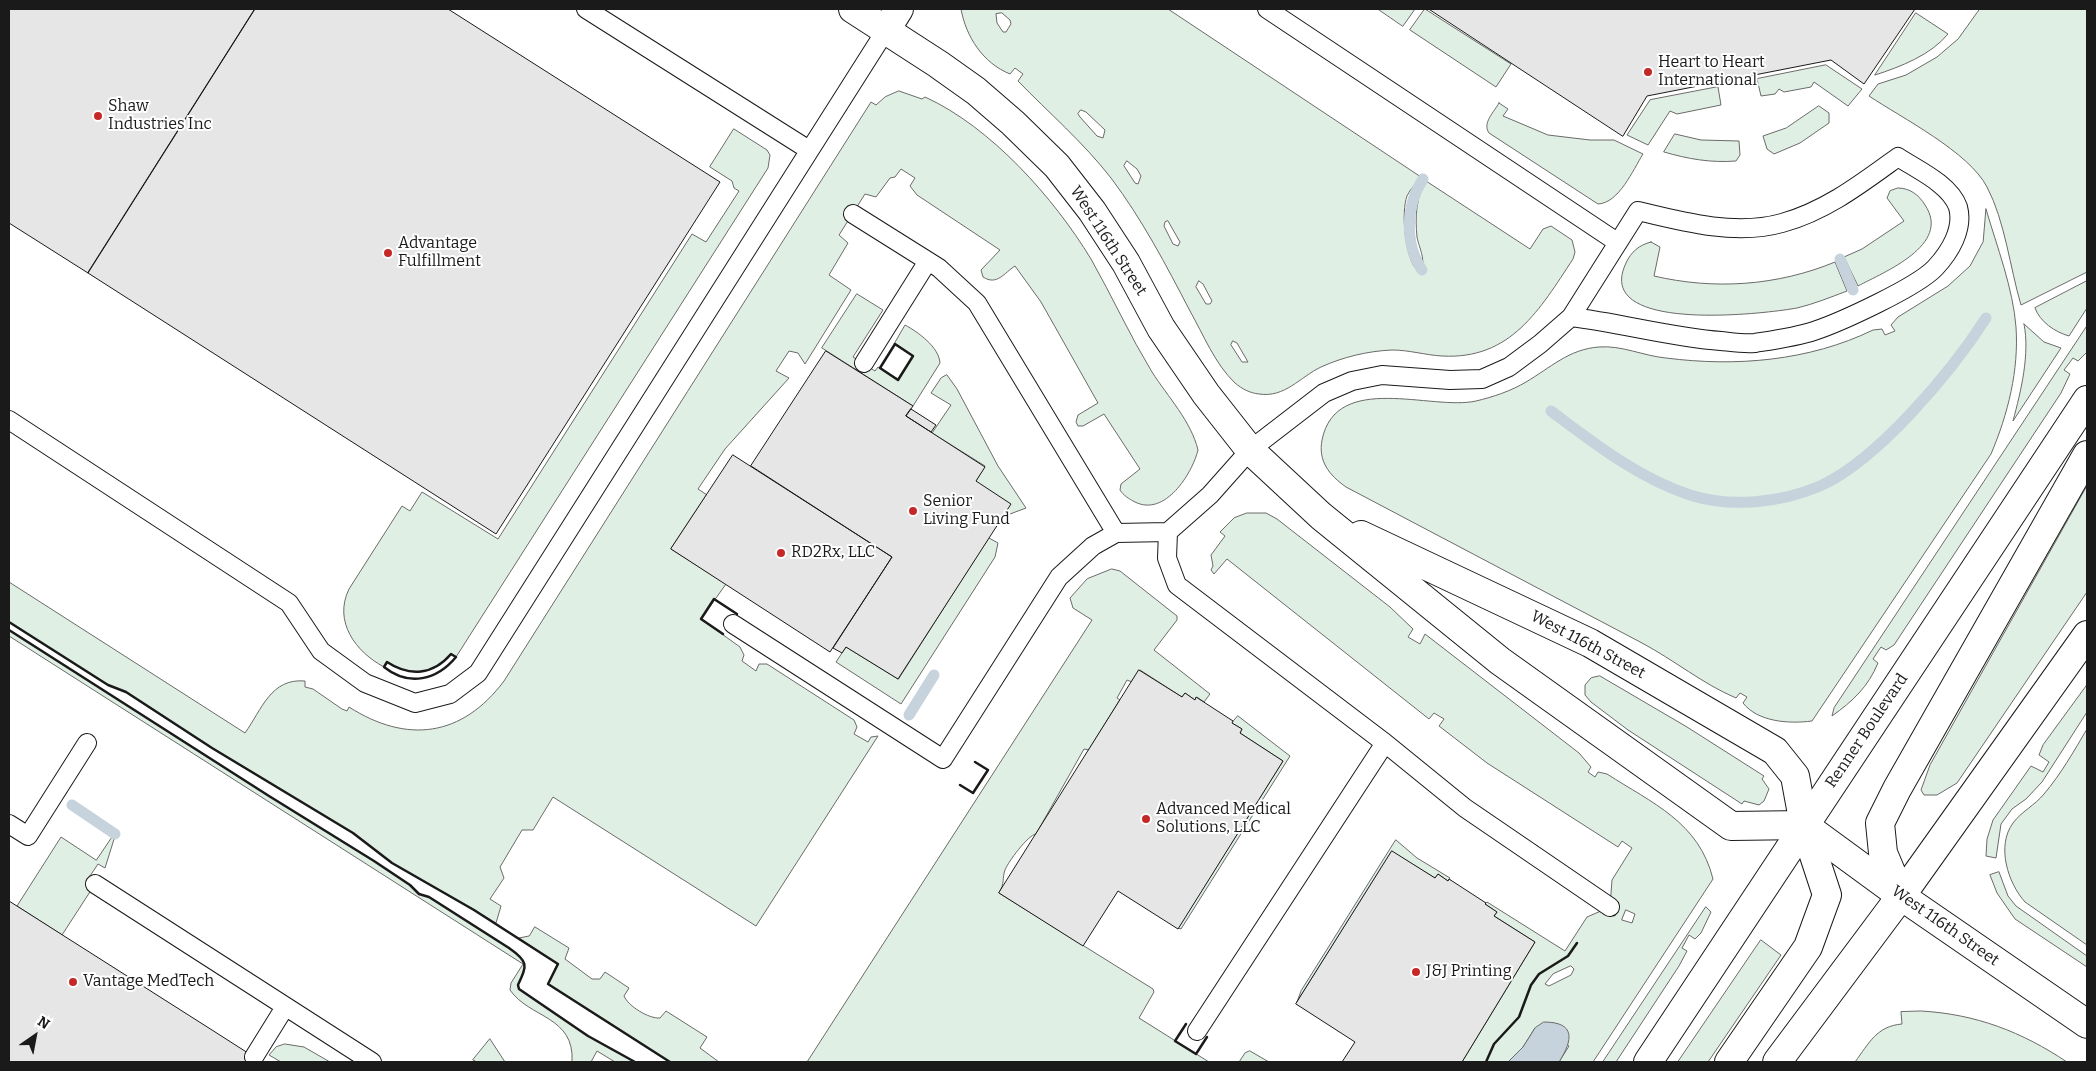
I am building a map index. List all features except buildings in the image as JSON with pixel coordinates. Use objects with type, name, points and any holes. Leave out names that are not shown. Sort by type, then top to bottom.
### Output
[{"type":"street","name":"West 116th Street","points":[[853,9],[892,19],[1013,123],[1057,166],[1092,211],[1116,248],[1161,328],[1206,394],[1250,450],[1321,516],[1500,661],[1731,826],[1804,825],[1901,896],[2087,1024]]},
{"type":"street","name":"Renner Boulevard","points":[[1648,1062],[2087,400]]},
{"type":"street","points":[[1901,896],[1883,853],[1880,823],[1897,788],[2087,455]]},
{"type":"street","name":"West 116th Street","points":[[1321,516],[1590,643],[1774,751],[1795,776],[1804,825]]},
{"type":"street","points":[[1777,1062],[1901,896],[2087,635]]},
{"type":"street","points":[[1729,1062],[1808,946],[1827,895],[1804,825]]},
{"type":"lane","points":[[586,9],[809,150]]},
{"type":"lane","points":[[1267,9],[1617,242]]},
{"type":"lane","points":[[9,420],[290,603],[321,651],[365,683],[415,703],[450,694],[478,673],[892,19]]},
{"type":"lane","points":[[733,624],[942,759],[1060,576],[1093,546],[1116,533],[1168,532],[1210,495],[1250,450],[1324,393],[1352,381],[1382,375],[1450,380],[1482,379],[1509,367],[1571,318],[1638,211],[1713,226],[1747,228],[1781,224],[1813,212],[1851,192],[1898,156],[1945,189],[1957,205],[1961,223],[1952,244],[1934,268],[1912,283],[1864,309],[1814,331],[1753,343],[1688,338],[1612,322],[1571,318]]},
{"type":"lane","points":[[853,214],[939,268],[977,303],[1116,533]]},
{"type":"lane","points":[[864,363],[928,261]]},
{"type":"lane","points":[[1168,532],[1167,558],[1177,584],[1385,743],[1465,808],[1610,907]]},
{"type":"lane","points":[[9,824],[28,836],[87,743]]},
{"type":"lane","points":[[1197,1031],[1385,743]]},
{"type":"lane","points":[[95,884],[372,1062]]},
{"type":"lane","points":[[254,1057],[285,1007]]},
{"type":"green space","points":[[961,9],[1168,9],[1421,177],[1407,196],[1404,212],[1406,243],[1415,268],[1420,271],[1423,263],[1417,237],[1416,215],[1418,200],[1426,181],[1530,249],[1543,229],[1551,226],[1572,240],[1575,252],[1573,259],[1548,296],[1521,328],[1487,350],[1466,355],[1442,356],[1398,350],[1365,353],[1347,357],[1321,367],[1292,386],[1277,393],[1259,394],[1249,392],[1235,383],[1215,358],[1153,243],[1111,178],[1077,140],[1018,81],[1023,74],[1015,68],[1010,74],[1000,69],[984,56],[977,48],[963,19]],"holes":[[[1002,13],[1010,20],[1011,24],[1006,32],[1003,32],[997,23],[996,14]],[[1081,110],[1086,112],[1105,130],[1103,138],[1097,136],[1078,114]],[[1127,161],[1137,169],[1141,176],[1138,184],[1135,183],[1124,166]],[[1168,221],[1180,242],[1178,246],[1173,244],[1164,226],[1165,222]],[[1199,281],[1203,284],[1212,301],[1210,304],[1206,304],[1196,287]],[[1233,341],[1237,343],[1248,362],[1242,362],[1231,345]]]},
{"type":"green space","points":[[1378,9],[1415,9],[1403,26]]},
{"type":"green space","points":[[1425,9],[1511,64],[1496,87],[1410,30]]},
{"type":"green space","points":[[1980,9],[2087,9],[2087,272],[2021,305],[1998,215],[1987,187],[1978,174],[1966,161],[1934,137],[1869,96],[1878,84],[1906,75],[1937,57],[1958,39]]},
{"type":"green space","points":[[1916,13],[1948,34],[1924,54],[1905,64],[1875,75]]},
{"type":"green space","points":[[1826,65],[1862,89],[1848,106],[1814,82],[1811,87],[1784,92],[1779,89],[1775,94],[1761,96],[1757,79]]},
{"type":"green space","points":[[1718,87],[1721,105],[1677,114],[1670,111],[1648,145],[1627,135],[1650,100]]},
{"type":"green space","points":[[899,91],[922,99],[925,97],[950,110],[974,126],[1019,166],[1040,189],[1059,212],[1091,259],[1152,372],[1185,419],[1198,450],[1195,460],[1183,481],[1176,491],[1167,498],[1157,504],[1146,505],[1126,497],[1120,490],[1121,484],[1140,469],[1104,414],[1083,426],[1078,426],[1076,422],[1078,415],[1098,403],[1041,302],[1015,266],[996,279],[992,280],[983,277],[981,270],[1000,250],[917,195],[910,186],[915,178],[901,169],[895,177],[890,178],[876,197],[865,194],[839,235],[848,243],[829,275],[851,290],[805,364],[798,353],[789,351],[776,371],[789,378],[725,449],[698,489],[707,495],[671,549],[726,584],[701,619],[740,647],[744,655],[742,661],[756,671],[759,664],[767,664],[854,720],[857,727],[854,734],[868,742],[871,737],[878,736],[756,926],[553,797],[533,830],[522,830],[500,867],[504,878],[490,899],[501,906],[496,923],[392,863],[353,833],[212,748],[126,692],[108,685],[9,622],[9,582],[245,733],[269,697],[284,684],[293,681],[305,681],[305,687],[313,689],[342,709],[347,711],[349,707],[371,719],[412,730],[432,729],[452,724],[470,714],[488,700],[504,681],[871,102],[876,105],[885,97]]},
{"type":"green space","points":[[1499,103],[1508,109],[1503,116],[1548,135],[1590,140],[1614,140],[1643,154],[1619,192],[1606,202],[1598,204],[1489,133],[1487,129],[1488,121]]},
{"type":"green space","points":[[1819,106],[1829,113],[1829,123],[1800,143],[1774,154],[1767,149],[1763,136],[1786,128]]},
{"type":"green space","points":[[734,129],[767,150],[770,155],[768,168],[456,657],[451,654],[437,666],[421,672],[404,670],[387,662],[384,667],[374,661],[364,653],[350,635],[344,613],[345,601],[349,589],[402,506],[410,511],[422,492],[498,539],[692,234],[706,242],[739,191],[734,188],[732,181],[710,167]]},
{"type":"green space","points":[[1675,134],[1701,140],[1739,141],[1740,155],[1736,161],[1709,161],[1664,152]]},
{"type":"green space","points":[[1898,188],[1910,191],[1923,201],[1931,219],[1930,233],[1923,245],[1898,265],[1858,286],[1844,257],[1862,249],[1904,221],[1887,198],[1890,191]]},
{"type":"green space","points":[[1986,209],[2012,297],[2016,327],[2014,376],[2002,423],[1991,454],[1812,721],[1784,722],[1765,718],[1757,714],[1743,703],[1747,697],[1740,693],[1736,698],[1724,692],[1642,643],[1346,487],[1335,478],[1323,461],[1322,440],[1331,419],[1346,406],[1365,400],[1388,398],[1457,403],[1476,401],[1514,388],[1578,351],[1607,347],[1658,357],[1692,361],[1745,361],[1772,359],[1824,349],[1873,330],[1882,329],[1885,335],[1895,331],[1891,325],[1898,317],[1948,286],[1970,266],[1983,242]]},
{"type":"green space","points":[[1651,242],[1660,247],[1654,276],[1699,283],[1745,283],[1791,276],[1835,262],[1847,291],[1797,308],[1779,311],[1719,315],[1686,314],[1656,310],[1634,301],[1622,286],[1626,263],[1630,256],[1639,247]]},
{"type":"green space","points":[[2087,281],[2087,308],[2069,336],[2053,329],[2040,318],[2035,308]]},
{"type":"green space","points":[[857,294],[883,310],[853,357],[875,371],[878,367],[898,379],[913,356],[894,344],[905,325],[922,336],[939,357],[940,363],[913,406],[822,348]]},
{"type":"green space","points":[[2024,324],[2044,342],[2061,348],[2013,421],[2022,385],[2025,360],[2026,336]]},
{"type":"green space","points":[[2087,326],[2087,352],[2078,361],[2073,358],[2064,370],[2070,374],[2061,393],[1894,645],[1886,650],[1881,647],[1873,659],[1878,663],[1870,679],[1847,705],[1832,716],[1834,708]]},
{"type":"green space","points":[[947,375],[957,389],[998,466],[1026,508],[1002,517],[976,481],[985,466],[932,433],[951,405],[931,393],[941,378]]},
{"type":"green space","points":[[2087,486],[2087,592],[1957,783],[1937,795],[1924,795],[1921,790],[1930,765]]},
{"type":"green space","points":[[1247,513],[1266,513],[1277,519],[1390,607],[1413,629],[1408,637],[1420,644],[1425,634],[1579,753],[1591,767],[1588,772],[1595,777],[1598,772],[1607,774],[1657,805],[1685,828],[1697,843],[1706,859],[1713,879],[1593,1062],[1559,1062],[1569,1046],[1535,1028],[1523,1047],[1508,1062],[1462,1062],[1535,942],[1494,916],[1497,912],[1485,904],[1487,902],[1565,951],[1587,917],[1610,907],[1612,880],[1632,848],[1622,841],[1618,847],[1487,763],[1439,726],[1444,719],[1434,713],[1429,719],[1227,559],[1214,574],[1211,570],[1213,566],[1211,555],[1225,536],[1220,532],[1234,518]],"holes":[[[1626,910],[1635,914],[1632,923],[1622,920]],[[1571,966],[1574,969],[1571,975],[1549,986],[1545,984],[1553,974]]]},
{"type":"green space","points":[[989,538],[998,543],[995,557],[901,704],[836,662],[846,647],[898,679]]},
{"type":"green space","points":[[1112,569],[1120,571],[1177,616],[1177,620],[1154,650],[1210,694],[1204,702],[1197,697],[1195,700],[1185,693],[1182,697],[1140,670],[1132,682],[1127,680],[1117,698],[1120,700],[1089,750],[1084,749],[1036,834],[1023,844],[1007,866],[999,893],[1153,989],[1154,992],[1139,1018],[1209,1062],[807,1062],[1092,620],[1073,608],[1070,598],[1087,579]]},
{"type":"green space","points":[[9,630],[374,861],[410,885],[419,894],[429,897],[509,948],[520,957],[524,964],[523,973],[518,985],[519,989],[588,1036],[635,1062],[615,1062],[597,1051],[591,1062],[572,1062],[571,1047],[566,1035],[559,1026],[528,1007],[510,990],[511,983],[523,964],[9,636]]},
{"type":"green space","points":[[1600,676],[1687,727],[1764,776],[1762,779],[1769,789],[1764,801],[1759,805],[1744,801],[1742,804],[1628,730],[1591,702],[1585,695],[1585,685],[1591,678]]},
{"type":"green space","points":[[2087,685],[2087,712],[2042,782],[2026,799],[2012,809],[2001,824],[1996,858],[1986,856],[1987,839],[1993,820],[2031,766],[2043,772],[2049,762],[2039,755],[2043,745]]},
{"type":"green space","points":[[1238,716],[1290,756],[1181,929],[1178,928],[1283,761],[1240,733],[1242,729],[1232,723]]},
{"type":"green space","points":[[2087,729],[2087,945],[2025,902],[2009,875],[2006,864],[2005,842],[2013,823],[2050,786]]},
{"type":"green space","points":[[113,836],[115,836],[105,868],[98,864],[90,876],[97,881],[62,935],[17,906],[61,837],[96,860]]},
{"type":"green space","points":[[1396,840],[1417,858],[1450,878],[1448,881],[1438,874],[1435,878],[1392,852],[1297,1002],[1301,991]]},
{"type":"green space","points":[[1999,872],[2008,896],[2016,906],[2087,956],[2087,967],[2015,919],[1997,893],[1990,875]]},
{"type":"green space","points":[[1706,907],[1711,912],[1701,933],[1695,939],[1689,935],[1682,948],[1687,951],[1679,966],[1616,1062],[1603,1062]]},
{"type":"green space","points":[[535,927],[569,948],[565,959],[592,979],[600,979],[605,972],[629,988],[624,996],[639,1011],[655,1018],[660,1018],[666,1011],[707,1037],[700,1048],[719,1062],[670,1062],[548,984],[557,964],[519,938],[529,936]]},
{"type":"green space","points":[[1761,940],[1781,955],[1708,1062],[1678,1062]]},
{"type":"green space","points":[[1921,1011],[1961,1016],[1998,1026],[2016,1033],[2067,1062],[1855,1062],[1869,1042],[1880,1032],[1893,1025],[1902,1024],[1901,1012]]},
{"type":"green space","points":[[490,1039],[505,1062],[477,1062],[473,1060]]},
{"type":"green space","points":[[285,1044],[304,1047],[330,1062],[281,1062],[269,1055],[276,1047]]},
{"type":"green space","points":[[1250,1051],[1269,1062],[1239,1062],[1245,1053]]},
{"type":"shaded area","points":[[1544,1022],[1562,1025],[1569,1034],[1567,1046],[1559,1062],[1508,1062],[1523,1047],[1535,1028]]},
{"type":"waterway","points":[[1422,270],[1412,248],[1409,224],[1413,200],[1423,179]]},
{"type":"waterway","points":[[1840,259],[1853,290]]},
{"type":"waterway","points":[[1551,411],[1617,459],[1671,488],[1690,495],[1722,501],[1755,502],[1772,500],[1805,492],[1820,486],[1866,456],[1934,388],[1986,318]]},
{"type":"waterway","points":[[909,715],[934,675]]},
{"type":"waterway","points":[[72,805],[115,834]]},
{"type":"wall","points":[[895,344],[913,356],[898,380],[880,368],[895,344]]},
{"type":"wall","points":[[723,634],[701,619],[714,599],[737,614]]},
{"type":"wall","points":[[9,622],[108,685],[126,692],[212,748],[353,833],[392,863],[474,910],[558,964],[548,984],[670,1062]]},
{"type":"wall","points":[[9,630],[374,861],[410,885],[419,894],[429,897],[509,948],[520,957],[524,964],[523,973],[518,985],[519,989],[588,1036],[635,1062]]},
{"type":"wall","points":[[451,654],[456,657],[448,665],[431,676],[422,678],[403,677],[384,667],[387,662],[404,670],[421,672],[437,666],[451,654]]},
{"type":"wall","points":[[960,785],[973,793],[988,770],[975,762]]},
{"type":"wall","points":[[1486,1062],[1494,1044],[1519,1017],[1531,985],[1539,974],[1568,956],[1577,943]]},
{"type":"wall","points":[[1186,1024],[1175,1041],[1196,1054],[1207,1037]]},
{"type":"place","name":"Heart to Heart International","points":[[1648,72]]},
{"type":"place","name":"Shaw Industries Inc","points":[[98,116]]},
{"type":"place","name":"Advantage Fulfillment","points":[[388,253]]},
{"type":"place","name":"Senior Living Fund","points":[[913,511]]},
{"type":"place","name":"RD2Rx, LLC","points":[[781,553]]},
{"type":"place","name":"Advanced Medical Solutions, LLC","points":[[1146,819]]},
{"type":"place","name":"J&J Printing","points":[[1416,972]]},
{"type":"place","name":"Vantage MedTech","points":[[73,982]]}]
